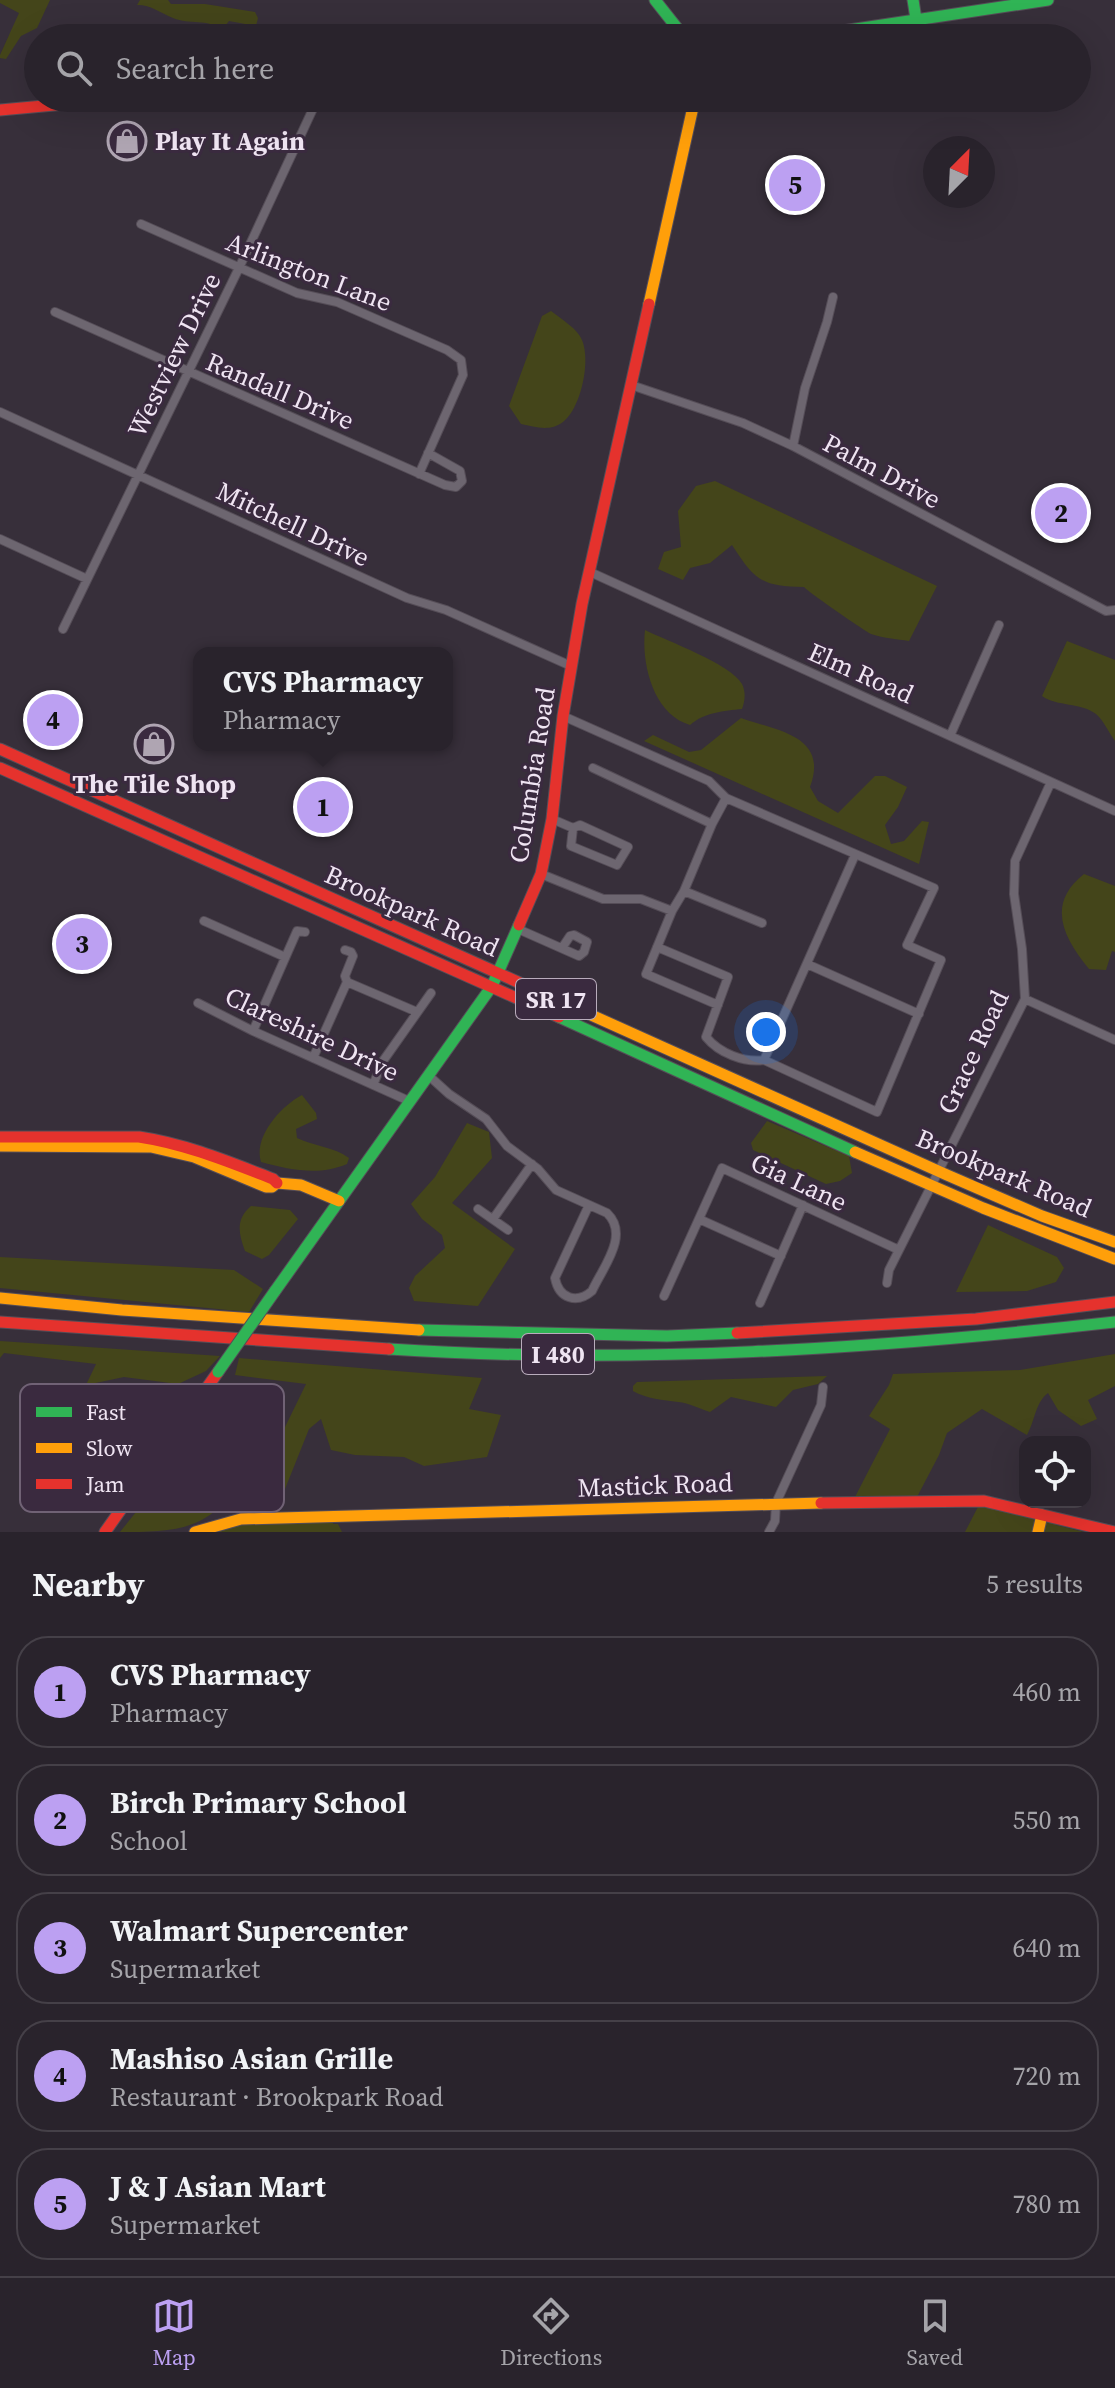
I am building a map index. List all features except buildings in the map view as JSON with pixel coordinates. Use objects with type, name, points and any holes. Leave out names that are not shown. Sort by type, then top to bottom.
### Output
[{"type":"main road","points":[[655,0],[674,24]]},
{"type":"main road","points":[[913,0],[916,19]]},
{"type":"main road","points":[[884,24],[1048,0]]},
{"type":"main road","points":[[0,110],[24,108]]},
{"type":"main road","name":"Columbia Road","points":[[210,1384],[492,986],[541,874],[552,819],[571,666],[692,112]]},
{"type":"main road","name":"Brookpark Road","points":[[0,749],[940,1171],[1042,1216],[1115,1242]]},
{"type":"main road","name":"Brookpark Road","points":[[0,768],[933,1186],[1115,1259]]},
{"type":"main road","points":[[0,1137],[162,1139],[208,1152],[277,1183],[301,1185],[339,1201]]},
{"type":"main road","points":[[0,1146],[151,1147],[194,1157],[266,1187],[277,1183]]},
{"type":"main road","name":"I 480","points":[[0,1298],[402,1330],[667,1336],[822,1330],[961,1320],[1115,1302]]},
{"type":"main road","name":"I 480","points":[[0,1322],[395,1349],[624,1354],[827,1349],[981,1337],[1115,1322]]},
{"type":"main road","name":"Mastick Road","points":[[195,1532],[241,1519],[776,1503],[984,1501],[1114,1532]]},
{"type":"main road","name":"Columbia Road","points":[[105,1532],[119,1512]]},
{"type":"main road","points":[[1038,1532],[1042,1515]]},
{"type":"street","name":"Westview Drive","points":[[63,629],[311,112]]},
{"type":"street","name":"Arlington Lane","points":[[141,224],[297,293],[337,302],[447,350],[461,360],[463,375],[428,453]]},
{"type":"street","points":[[793,446],[805,388],[833,297]]},
{"type":"street","name":"Randall Drive","points":[[55,312],[419,474],[456,487],[462,481],[460,471],[428,453]]},
{"type":"street","name":"Palm Drive","points":[[631,385],[743,423],[793,446],[1110,610]]},
{"type":"street","name":"Mitchell Drive","points":[[0,412],[407,598],[446,610],[571,666]]},
{"type":"street","points":[[419,474],[428,453]]},
{"type":"street","points":[[0,539],[87,579]]},
{"type":"street","name":"Elm Road","points":[[590,572],[1115,811]]},
{"type":"street","points":[[950,736],[999,625]]},
{"type":"street","points":[[563,716],[709,781],[726,798],[934,888],[907,945],[941,960],[877,1112],[764,1060],[749,1062],[712,1044],[706,1037],[728,977],[657,947]]},
{"type":"street","points":[[593,768],[712,824]]},
{"type":"street","name":"Grace Road","points":[[887,1283],[889,1270],[1025,999],[1014,894],[1015,861],[1051,782]]},
{"type":"street","points":[[718,1005],[646,974],[672,911],[726,798]]},
{"type":"street","points":[[552,819],[573,828],[580,825],[628,847],[617,865],[609,863],[571,846],[573,828]]},
{"type":"street","points":[[764,1060],[855,855]]},
{"type":"street","points":[[541,874],[603,899],[641,899],[672,911]]},
{"type":"street","points":[[684,891],[762,923]]},
{"type":"street","points":[[204,921],[285,957]]},
{"type":"street","points":[[518,929],[562,948]]},
{"type":"street","points":[[253,1031],[297,931],[305,932]]},
{"type":"street","points":[[313,1058],[347,982],[345,976],[353,956],[345,950]]},
{"type":"street","points":[[807,964],[919,1014]]},
{"type":"street","points":[[347,982],[417,1012]]},
{"type":"street","points":[[373,1085],[383,1061],[431,993]]},
{"type":"street","points":[[1025,999],[1115,1040]]},
{"type":"street","name":"Clareshire Drive","points":[[198,1003],[409,1101]]},
{"type":"street","points":[[428,1075],[449,1094],[486,1119],[507,1146],[532,1164],[556,1190],[607,1213],[617,1226],[618,1237],[592,1291],[584,1297],[569,1298],[559,1290],[555,1278],[589,1205]]},
{"type":"street","points":[[493,1219],[532,1164]]},
{"type":"street","name":"Gia Lane","points":[[664,1296],[722,1168],[899,1250]]},
{"type":"street","points":[[760,1303],[803,1205]]},
{"type":"street","points":[[478,1209],[508,1230]]},
{"type":"street","points":[[699,1219],[781,1256]]},
{"type":"street","points":[[769,1532],[775,1521],[776,1503],[821,1405],[823,1387]]},
{"type":"shaded area","points":[[0,0],[50,0],[39,24],[24,24],[24,34],[6,59],[0,58],[0,55],[19,13],[0,3]]},
{"type":"shaded area","points":[[140,0],[168,0],[171,4],[205,4],[255,12],[258,18],[256,24],[229,21],[227,24],[210,24],[179,20],[137,5]]},
{"type":"shaded area","points":[[551,311],[580,336],[585,349],[585,371],[575,406],[569,415],[558,425],[542,428],[521,424],[509,406],[542,316]]},
{"type":"shaded area","points":[[715,481],[937,586],[909,641],[871,634],[804,587],[778,585],[760,579],[746,566],[732,545],[710,563],[690,568],[683,580],[658,569],[664,552],[681,547],[678,511],[696,486]]},
{"type":"shaded area","points":[[645,630],[712,661],[736,676],[744,690],[742,709],[708,715],[690,725],[667,711],[652,687],[648,673]]},
{"type":"shaded area","points":[[1067,641],[1115,660],[1115,741],[1090,710],[1042,696]]},
{"type":"shaded area","points":[[741,718],[784,732],[806,746],[814,770],[810,787],[818,801],[838,813],[875,776],[885,776],[907,787],[885,825],[891,844],[904,841],[922,821],[929,822],[919,864],[644,741],[653,735],[689,752],[701,750]]},
{"type":"shaded area","points":[[1084,874],[1115,886],[1115,952],[1112,951],[1106,970],[1089,969],[1072,945],[1062,921],[1065,897]]},
{"type":"shaded area","points":[[302,1095],[317,1119],[296,1129],[297,1138],[343,1154],[349,1158],[347,1164],[326,1170],[304,1170],[261,1162],[261,1143],[271,1123]]},
{"type":"shaded area","points":[[767,1121],[849,1156],[852,1173],[840,1181],[826,1184],[753,1150],[751,1143]]},
{"type":"shaded area","points":[[467,1123],[489,1132],[492,1158],[452,1203],[515,1249],[478,1306],[414,1301],[409,1288],[415,1276],[445,1248],[442,1235],[422,1219],[411,1204],[435,1177]]},
{"type":"shaded area","points":[[251,1206],[290,1210],[298,1219],[269,1255],[262,1259],[245,1251],[241,1238],[241,1221]]},
{"type":"shaded area","points":[[988,1225],[1057,1257],[1064,1268],[1056,1282],[1027,1291],[956,1292]]},
{"type":"shaded area","points":[[0,1257],[234,1270],[263,1289],[249,1312],[0,1288]]},
{"type":"shaded area","points":[[0,1341],[220,1356],[206,1371],[178,1384],[124,1377],[86,1384],[96,1364],[4,1353],[0,1358]]},
{"type":"shaded area","points":[[1115,1354],[1115,1386],[1088,1400],[1097,1419],[1081,1426],[1058,1410],[1048,1393],[1038,1407],[1027,1435],[982,1409],[947,1433],[917,1497],[855,1497],[890,1429],[869,1416],[893,1374],[1020,1370]]},
{"type":"shaded area","points":[[239,1358],[482,1378],[469,1409],[501,1415],[487,1457],[424,1466],[404,1457],[355,1455],[331,1450],[321,1419],[309,1429],[284,1490],[284,1429],[306,1384],[235,1375]]},
{"type":"shaded area","points":[[827,1376],[818,1384],[793,1390],[776,1407],[731,1397],[710,1412],[633,1391],[637,1382]]},
{"type":"shaded area","points":[[980,1503],[1056,1521],[1056,1525],[1084,1532],[965,1532]]},
{"type":"shaded area","points":[[136,1512],[214,1512],[201,1521],[171,1530],[120,1532]]},
{"type":"shaded area","points":[[334,1519],[333,1524],[338,1524],[342,1532],[202,1532],[240,1521]]},
{"type":"traffic: fast","points":[[655,0],[674,24]]},
{"type":"traffic: fast","points":[[913,0],[916,19]]},
{"type":"traffic: fast","points":[[889,24],[1048,0]]},
{"type":"traffic: fast","points":[[275,1291],[492,986],[519,925]]},
{"type":"traffic: fast","points":[[559,1017],[855,1152]]},
{"type":"traffic: fast","points":[[218,1372],[275,1291]]},
{"type":"traffic: fast","points":[[389,1349],[571,1355],[753,1352],[934,1340],[1115,1322]]},
{"type":"traffic: fast","points":[[419,1330],[667,1336],[737,1333]]},
{"type":"traffic: slow","points":[[649,304],[692,112]]},
{"type":"traffic: slow","points":[[540,992],[947,1175],[1042,1216],[1115,1242]]},
{"type":"traffic: slow","points":[[0,1146],[151,1147],[194,1157],[266,1187],[277,1183],[301,1185],[339,1201]]},
{"type":"traffic: slow","points":[[855,1152],[983,1208],[1115,1259]]},
{"type":"traffic: slow","points":[[0,1298],[122,1310],[419,1330]]},
{"type":"traffic: slow","points":[[195,1532],[241,1519],[821,1503]]},
{"type":"traffic: slow","points":[[1038,1532],[1042,1515]]},
{"type":"traffic: jam","points":[[0,110],[24,108]]},
{"type":"traffic: jam","points":[[519,925],[541,874],[552,819],[563,716],[582,604],[649,304]]},
{"type":"traffic: jam","points":[[0,749],[540,992]]},
{"type":"traffic: jam","points":[[0,768],[559,1017]]},
{"type":"traffic: jam","points":[[0,1137],[139,1137],[207,1154],[277,1183]]},
{"type":"traffic: jam","points":[[737,1333],[976,1319],[1115,1302]]},
{"type":"traffic: jam","points":[[0,1322],[389,1349]]},
{"type":"traffic: jam","points":[[210,1384],[218,1372]]},
{"type":"traffic: jam","points":[[821,1503],[984,1501],[1114,1532]]},
{"type":"traffic: jam","points":[[105,1532],[119,1512]]},
{"type":"place","name":"Play It Again","points":[[127,141]]},
{"type":"place","name":"J & J Asian Mart","points":[[795,185]]},
{"type":"place","name":"Birch Primary School","points":[[1061,513]]},
{"type":"place","name":"Mashiso Asian Grille","points":[[53,720]]},
{"type":"place","name":"The Tile Shop","points":[[154,744]]},
{"type":"place","name":"CVS Pharmacy","points":[[323,807]]},
{"type":"place","name":"Walmart Supercenter","points":[[82,944]]}]
